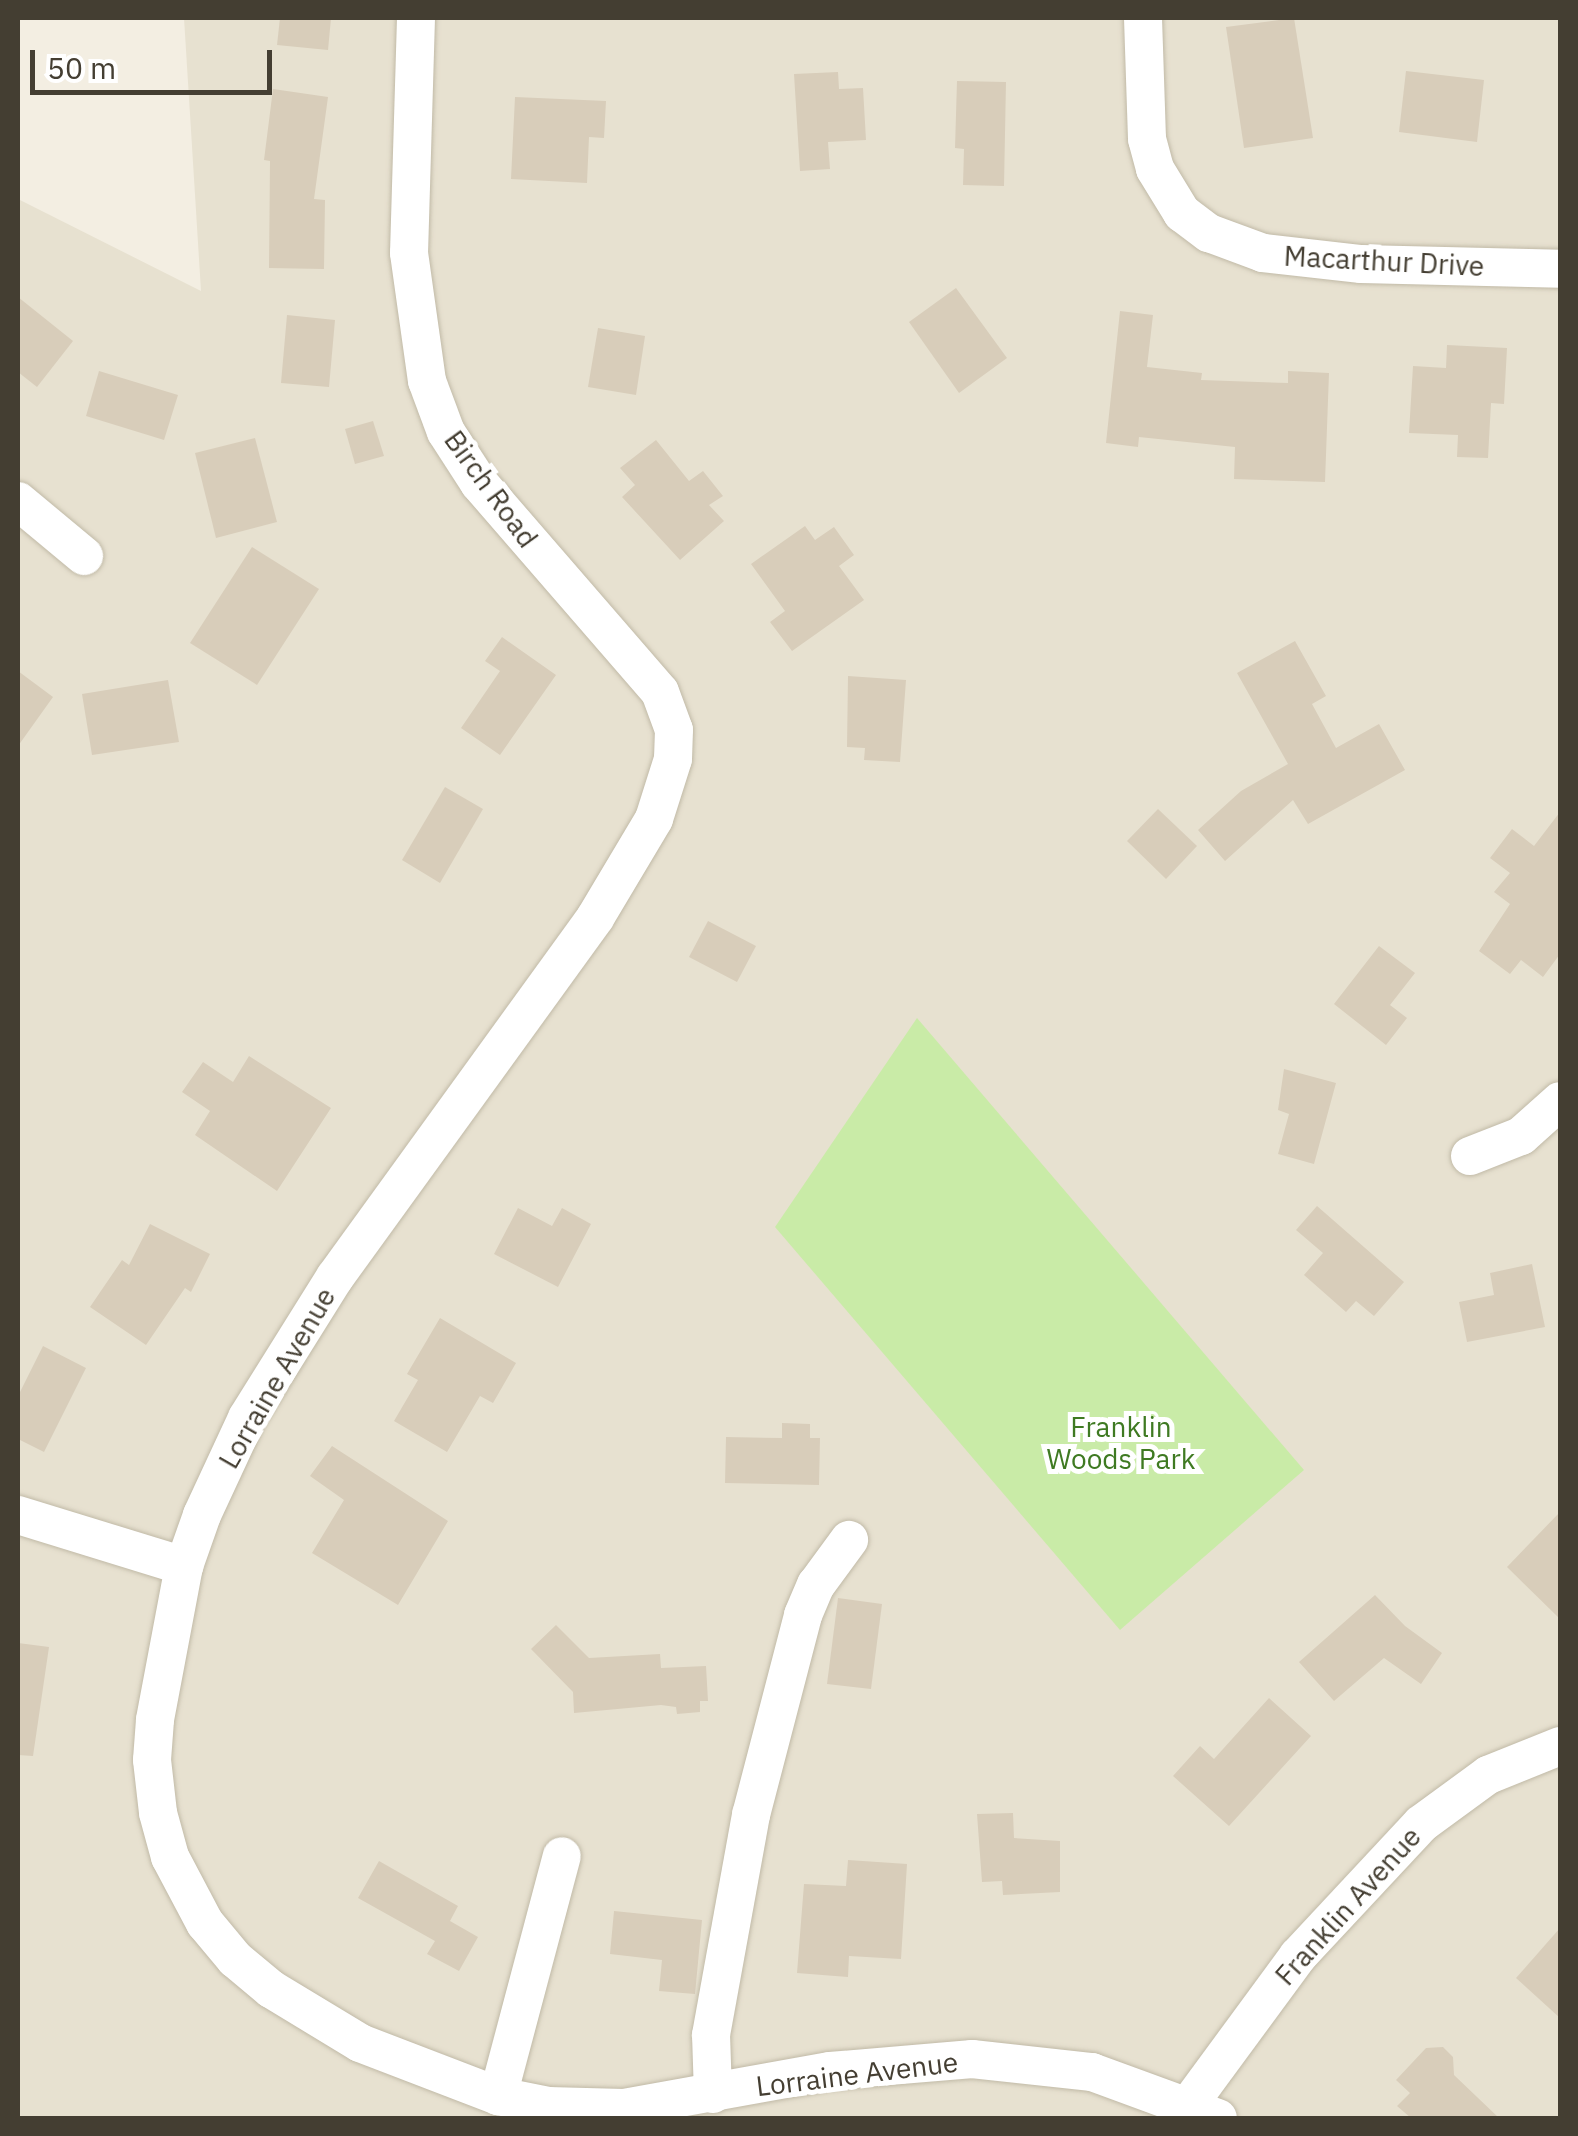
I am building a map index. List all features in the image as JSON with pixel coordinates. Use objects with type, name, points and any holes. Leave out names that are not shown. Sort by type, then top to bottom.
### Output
[{"type":"street","name":"Birch Road","points":[[416,18],[410,253],[427,381],[446,432],[479,483],[660,692],[672,720],[675,743],[664,794]]},
{"type":"street","name":"Macarthur Drive","points":[[1144,18],[1147,139],[1155,170],[1182,213],[1209,233],[1263,254],[1361,264],[1560,269]]},
{"type":"street","points":[[18,501],[84,556]]},
{"type":"street","name":"Lorraine Avenue","points":[[664,794],[595,918],[374,1221],[266,1386],[240,1434],[184,1566],[162,1666],[152,1760],[158,1813],[182,1886],[205,1923],[235,1959],[306,2014],[360,2044],[498,2096],[548,2106],[624,2108],[830,2071],[972,2059],[1092,2072],[1195,2114]]},
{"type":"street","points":[[1470,1156],[1520,1136],[1560,1101]]},
{"type":"street","points":[[18,1516],[184,1566]]},
{"type":"street","points":[[713,2094],[710,2035],[751,1815],[803,1615],[816,1585],[849,1540]]},
{"type":"street","name":"Franklin Avenue","points":[[1195,2114],[1298,1956],[1421,1824],[1488,1776],[1560,1746]]},
{"type":"street","points":[[498,2096],[562,1856]]},
{"type":"shaded area","points":[[184,18],[1560,18],[1560,2118],[18,2118],[18,199],[201,291]]},
{"type":"green space","name":"Franklin Woods Park","points":[[917,1018],[1304,1470],[1120,1630],[775,1227]]},
{"type":"building","points":[[280,18],[331,18],[328,50],[277,45]]},
{"type":"building","points":[[1294,18],[1313,138],[1244,148],[1226,27]]},
{"type":"building","points":[[1406,71],[1484,80],[1477,142],[1399,132]]},
{"type":"building","points":[[838,72],[839,89],[863,88],[866,140],[828,142],[830,169],[800,171],[794,74]]},
{"type":"building","points":[[957,81],[1006,82],[1004,186],[963,185],[964,149],[955,148]]},
{"type":"building","points":[[273,89],[328,97],[314,199],[325,200],[324,269],[269,268],[270,161],[264,160]]},
{"type":"building","points":[[515,97],[606,101],[604,138],[589,137],[587,183],[511,179]]},
{"type":"building","points":[[956,288],[1007,358],[959,393],[909,322]]},
{"type":"building","points":[[18,297],[73,341],[37,387],[18,372]]},
{"type":"building","points":[[1120,311],[1153,315],[1147,367],[1202,373],[1201,380],[1288,383],[1288,371],[1329,373],[1325,482],[1234,479],[1235,447],[1139,437],[1138,447],[1106,443]]},
{"type":"building","points":[[287,315],[335,320],[329,387],[281,383]]},
{"type":"building","points":[[598,328],[645,336],[636,395],[588,387]]},
{"type":"building","points":[[1447,345],[1507,348],[1504,404],[1491,403],[1488,458],[1457,457],[1458,435],[1409,433],[1413,366],[1446,368]]},
{"type":"building","points":[[99,371],[178,395],[164,440],[86,416]]},
{"type":"building","points":[[373,421],[384,456],[355,464],[345,429]]},
{"type":"building","points":[[255,438],[277,522],[216,538],[195,453]]},
{"type":"building","points":[[656,440],[689,481],[703,471],[723,496],[709,505],[724,521],[680,560],[622,497],[635,485],[620,468]]},
{"type":"building","points":[[805,526],[815,540],[834,527],[854,555],[839,566],[864,600],[792,651],[770,622],[785,611],[751,564]]},
{"type":"building","points":[[252,547],[319,589],[257,685],[190,643]]},
{"type":"building","points":[[502,637],[556,675],[500,755],[461,728],[500,671],[485,661]]},
{"type":"building","points":[[1295,641],[1326,696],[1312,704],[1336,748],[1379,724],[1405,770],[1308,824],[1293,800],[1225,861],[1198,830],[1241,791],[1288,764],[1237,673]]},
{"type":"building","points":[[18,671],[53,697],[18,746]]},
{"type":"building","points":[[848,676],[906,680],[900,762],[864,760],[865,748],[847,747]]},
{"type":"building","points":[[168,680],[179,742],[92,755],[82,694]]},
{"type":"building","points":[[445,787],[483,809],[440,883],[402,860]]},
{"type":"building","points":[[1158,809],[1197,846],[1166,879],[1127,841]]},
{"type":"building","points":[[1560,812],[1560,954],[1543,977],[1521,960],[1510,974],[1479,951],[1510,904],[1494,892],[1510,873],[1490,858],[1512,829],[1534,846]]},
{"type":"building","points":[[708,921],[756,946],[737,982],[689,957]]},
{"type":"building","points":[[1379,946],[1415,973],[1390,1005],[1407,1018],[1386,1045],[1334,1004]]},
{"type":"building","points":[[249,1056],[331,1108],[277,1191],[195,1135],[210,1111],[182,1092],[203,1062],[233,1082]]},
{"type":"building","points":[[1284,1069],[1336,1083],[1314,1164],[1278,1154],[1289,1114],[1278,1110]]},
{"type":"building","points":[[1317,1206],[1404,1282],[1374,1316],[1356,1301],[1346,1312],[1304,1275],[1323,1253],[1296,1230]]},
{"type":"building","points":[[518,1208],[552,1226],[562,1208],[591,1224],[558,1287],[494,1254]]},
{"type":"building","points":[[150,1224],[210,1254],[191,1292],[185,1288],[146,1345],[90,1307],[122,1260],[129,1265]]},
{"type":"building","points":[[1532,1264],[1545,1327],[1467,1342],[1459,1302],[1494,1295],[1490,1273]]},
{"type":"building","points":[[440,1318],[516,1363],[493,1403],[480,1396],[447,1452],[394,1421],[418,1380],[407,1374]]},
{"type":"building","points":[[43,1346],[86,1368],[44,1452],[18,1439],[18,1396]]},
{"type":"building","points":[[782,1423],[810,1424],[810,1438],[820,1438],[819,1485],[725,1483],[726,1437],[782,1438]]},
{"type":"building","points":[[332,1446],[448,1521],[398,1605],[312,1553],[344,1500],[310,1476]]},
{"type":"building","points":[[1560,1512],[1560,1619],[1507,1567]]},
{"type":"building","points":[[1375,1595],[1405,1626],[1442,1653],[1421,1684],[1384,1658],[1334,1701],[1299,1662]]},
{"type":"building","points":[[838,1598],[882,1604],[871,1689],[827,1684]]},
{"type":"building","points":[[556,1625],[589,1658],[660,1654],[661,1668],[706,1666],[708,1701],[700,1701],[700,1712],[677,1714],[676,1707],[661,1705],[574,1713],[573,1692],[531,1649]]},
{"type":"building","points":[[18,1643],[49,1647],[33,1756],[18,1755]]},
{"type":"building","points":[[1269,1698],[1311,1736],[1229,1826],[1173,1776],[1200,1746],[1214,1759]]},
{"type":"building","points":[[1013,1813],[1014,1838],[1060,1841],[1060,1892],[1003,1895],[1002,1881],[982,1882],[977,1814]]},
{"type":"building","points":[[848,1860],[907,1864],[901,1959],[849,1956],[848,1977],[797,1973],[804,1884],[846,1886]]},
{"type":"building","points":[[379,1861],[458,1906],[450,1921],[478,1937],[459,1971],[427,1954],[435,1941],[358,1898]]},
{"type":"building","points":[[614,1911],[702,1920],[695,1994],[659,1991],[662,1960],[610,1954]]},
{"type":"building","points":[[1560,1928],[1560,2018],[1516,1978]]},
{"type":"building","points":[[1443,2047],[1453,2057],[1454,2075],[1499,2118],[1411,2118],[1397,2106],[1410,2093],[1396,2080],[1426,2048]]}]
